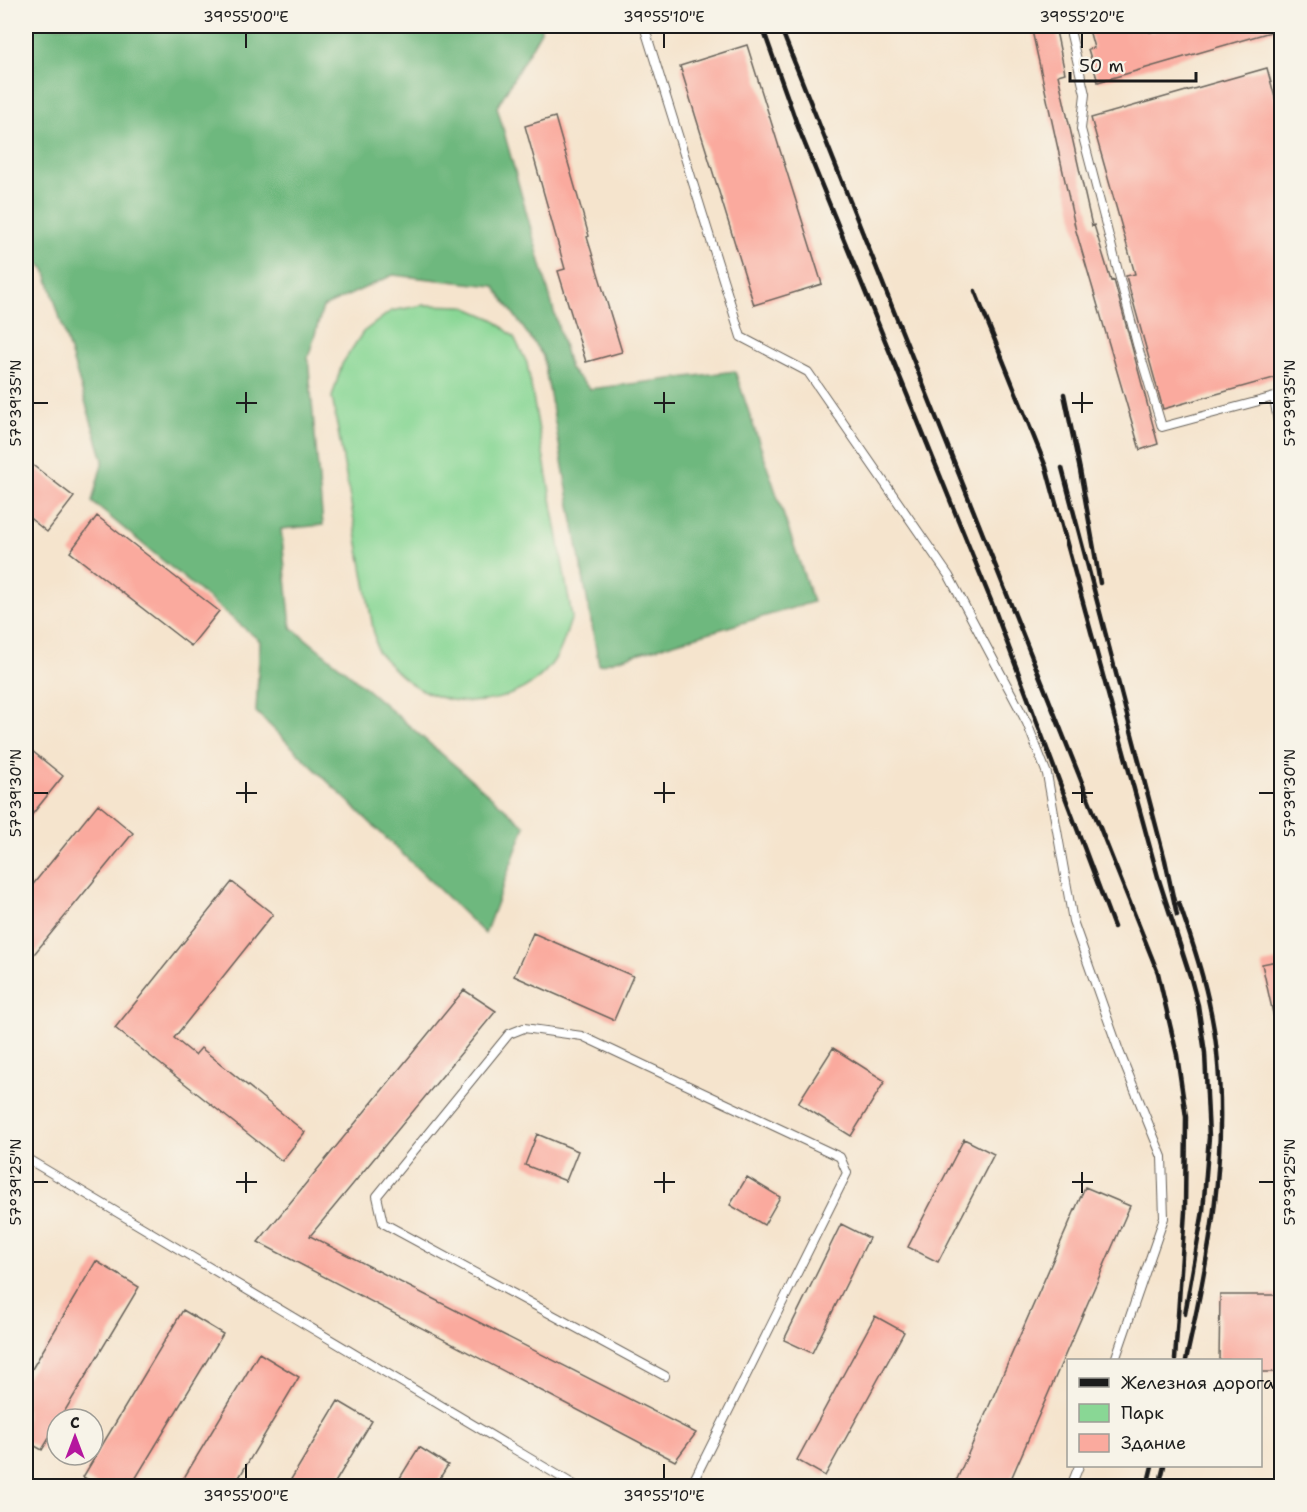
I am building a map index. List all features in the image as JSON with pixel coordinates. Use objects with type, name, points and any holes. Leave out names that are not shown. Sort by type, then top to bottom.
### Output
[{"type":"lane","points":[[644,26],[741,337],[808,372],[949,576],[1027,723],[1047,774],[1073,921],[1119,1051],[1162,1157],[1164,1218],[1115,1359]]},
{"type":"lane","points":[[1069,26],[1085,94],[1081,129],[1137,344],[1162,427],[1274,397],[1281,447]]},
{"type":"lane","points":[[665,1376],[383,1223],[377,1196],[508,1034],[524,1028],[582,1036],[840,1157],[847,1173],[691,1486]]},
{"type":"lane","points":[[26,1158],[576,1486]]},
{"type":"lane","points":[[1071,1486],[1078,1467]]},
{"type":"green space","points":[[26,26],[541,26],[541,31],[497,107],[570,369],[590,389],[735,371],[813,602],[599,665],[543,356],[494,286],[393,275],[323,307],[308,358],[323,525],[281,529],[291,627],[347,672],[525,826],[485,934],[256,712],[260,641],[92,502],[103,460],[45,269],[26,252]]},
{"type":"green space","points":[[424,305],[463,306],[493,319],[514,337],[527,363],[572,617],[557,656],[545,671],[531,684],[497,699],[478,702],[459,701],[422,690],[398,673],[377,651],[332,397],[342,364],[363,332],[391,311]]},
{"type":"building","points":[[1031,26],[1055,26],[1065,73],[1058,75],[1092,226],[1094,225],[1111,281],[1114,280],[1158,444],[1140,450],[1076,231]]},
{"type":"building","points":[[1088,26],[1149,26],[1150,32],[1172,26],[1281,26],[1281,29],[1098,82],[1088,49],[1094,48]]},
{"type":"building","points":[[747,45],[822,284],[754,305],[680,66]]},
{"type":"building","points":[[1267,68],[1281,120],[1281,376],[1163,409],[1126,276],[1135,274],[1091,118]]},
{"type":"building","points":[[555,117],[589,236],[587,237],[622,352],[586,362],[558,271],[565,269],[525,126]]},
{"type":"building","points":[[26,460],[74,497],[47,532],[26,515]]},
{"type":"building","points":[[97,516],[219,611],[191,646],[70,552]]},
{"type":"building","points":[[26,746],[63,776],[26,822]]},
{"type":"building","points":[[98,804],[133,833],[26,964],[26,893]]},
{"type":"building","points":[[232,882],[273,914],[174,1038],[195,1055],[201,1048],[305,1132],[282,1161],[115,1028]]},
{"type":"building","points":[[533,933],[633,976],[614,1020],[514,976]]},
{"type":"building","points":[[1277,961],[1281,982],[1281,1027],[1276,1027],[1262,964]]},
{"type":"building","points":[[464,990],[496,1011],[310,1236],[696,1433],[675,1461],[258,1242]]},
{"type":"building","points":[[833,1048],[885,1081],[851,1136],[798,1103]]},
{"type":"building","points":[[537,1134],[578,1151],[566,1181],[525,1165]]},
{"type":"building","points":[[964,1139],[994,1154],[938,1262],[908,1247]]},
{"type":"building","points":[[747,1177],[780,1197],[764,1225],[730,1205]]},
{"type":"building","points":[[1085,1187],[1130,1206],[1008,1486],[954,1486]]},
{"type":"building","points":[[841,1224],[869,1238],[812,1353],[784,1340]]},
{"type":"building","points":[[96,1261],[139,1287],[67,1407],[45,1407],[45,1445],[42,1450],[26,1441],[26,1379]]},
{"type":"building","points":[[1220,1295],[1281,1295],[1281,1372],[1262,1372],[1262,1359],[1219,1359]]},
{"type":"building","points":[[183,1310],[223,1334],[131,1486],[99,1486],[83,1477],[89,1467],[105,1467],[105,1440]]},
{"type":"building","points":[[875,1316],[904,1332],[825,1476],[797,1460]]},
{"type":"building","points":[[259,1353],[299,1377],[234,1486],[179,1486]]},
{"type":"building","points":[[338,1401],[372,1421],[333,1486],[287,1486]]},
{"type":"building","points":[[419,1447],[448,1465],[435,1486],[395,1486]]},
{"type":"railway","points":[[762,26],[798,127],[994,608],[1114,927]]},
{"type":"railway","points":[[780,26],[1158,973],[1177,1055],[1186,1117],[1185,1211],[1175,1359]]},
{"type":"railway","points":[[975,291],[1046,467],[1158,877],[1198,1005],[1205,1053],[1209,1137],[1203,1211],[1185,1314]]},
{"type":"railway","points":[[1064,394],[1100,583]]},
{"type":"railway","points":[[1062,468],[1165,860],[1177,915]]},
{"type":"railway","points":[[1179,903],[1207,996],[1215,1034],[1220,1092],[1218,1170],[1214,1208],[1209,1246],[1186,1359]]},
{"type":"railway","points":[[1147,1486],[1152,1467]]},
{"type":"railway","points":[[1159,1486],[1164,1467]]}]
